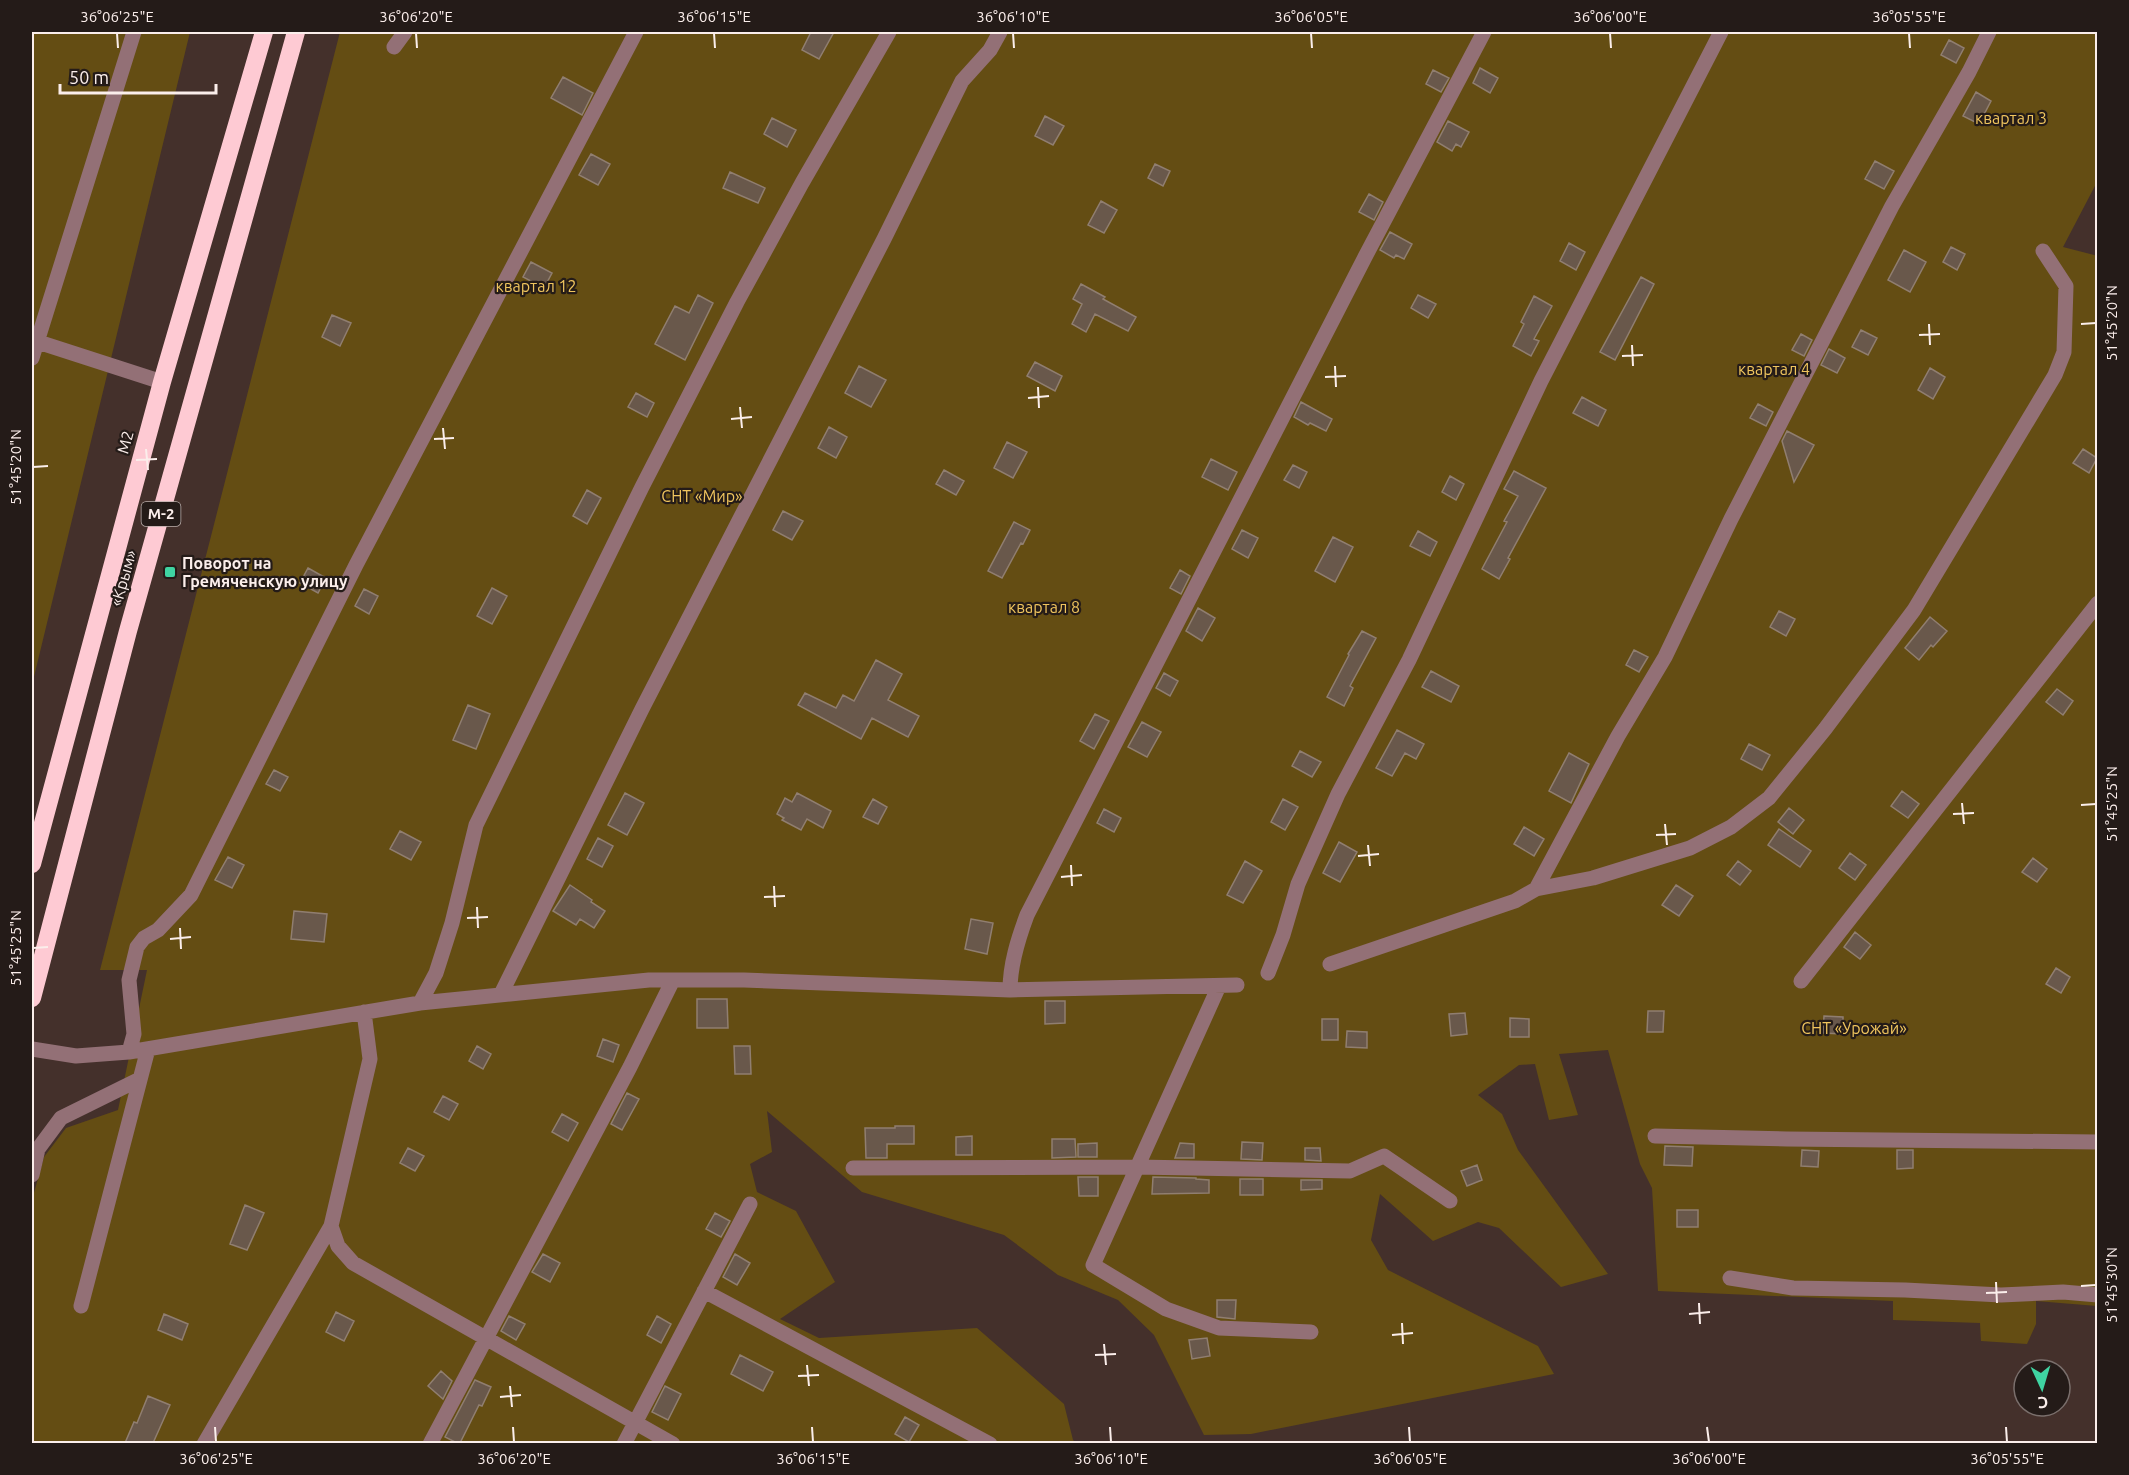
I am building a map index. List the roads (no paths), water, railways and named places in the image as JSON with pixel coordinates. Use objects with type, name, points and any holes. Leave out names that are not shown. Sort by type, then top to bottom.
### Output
[{"type":"highway","name":"М2","points":[[32,864],[162,382],[264,32]]},
{"type":"highway","name":"«Крым»","points":[[32,998],[128,631],[296,32]]},
{"type":"street","points":[[32,358],[34,341],[134,32]]},
{"type":"street","points":[[394,47],[405,32]]},
{"type":"street","points":[[129,1052],[134,1034],[129,980],[137,947],[144,938],[158,930],[191,895],[362,555],[636,32]]},
{"type":"street","points":[[420,1003],[436,973],[452,923],[476,825],[636,498],[737,302],[889,32]]},
{"type":"street","points":[[501,994],[642,709],[884,239],[962,81],[990,50],[1000,32]]},
{"type":"street","points":[[1010,990],[1010,976],[1018,939],[1027,915],[1365,257],[1484,32]]},
{"type":"street","points":[[1268,973],[1283,935],[1298,884],[1338,794],[1408,660],[1540,381],[1721,32]]},
{"type":"street","points":[[1536,889],[1618,736],[1665,657],[1731,519],[1892,206],[1969,72],[1989,32]]},
{"type":"street","points":[[1330,964],[1515,902],[1536,889],[1593,878],[1679,851],[1731,827],[1769,798],[1825,729],[1914,610],[2055,375],[2064,352],[2066,286],[2043,251]]},
{"type":"street","points":[[34,341],[162,382]]},
{"type":"street","points":[[1801,981],[2097,603]]},
{"type":"street","points":[[32,1049],[76,1056],[129,1052],[420,1003],[649,980],[756,981],[1010,990],[1237,985]]},
{"type":"street","points":[[430,1443],[624,1078],[673,980]]},
{"type":"street","points":[[1219,986],[1093,1265],[1166,1309],[1218,1328],[1311,1332]]},
{"type":"street","points":[[204,1443],[331,1226],[370,1059],[364,1012]]},
{"type":"street","points":[[81,1306],[148,1049]]},
{"type":"street","points":[[32,1175],[38,1149],[61,1118],[140,1079]]},
{"type":"street","points":[[1655,1136],[2097,1143]]},
{"type":"street","points":[[853,1168],[1137,1167],[1350,1171],[1384,1156],[1450,1201]]},
{"type":"street","points":[[624,1443],[750,1204]]},
{"type":"street","points":[[331,1226],[338,1246],[353,1263],[673,1443]]},
{"type":"street","points":[[1730,1278],[1793,1288],[2001,1295],[2063,1292],[2097,1295]]},
{"type":"street","points":[[704,1291],[990,1443]]},
{"type":"place","name":"Поворот на Гремяченскую улицу","points":[[170,572]]},
{"type":"park label","name":"квартал 3","points":[[2011,118]]},
{"type":"park label","name":"квартал 12","points":[[536,286]]},
{"type":"park label","name":"квартал 4","points":[[1774,369]]},
{"type":"park label","name":"СНТ «Мир»","points":[[702,496]]},
{"type":"park label","name":"квартал 8","points":[[1044,607]]},
{"type":"park label","name":"СНТ «Урожай»","points":[[1854,1028]]}]
